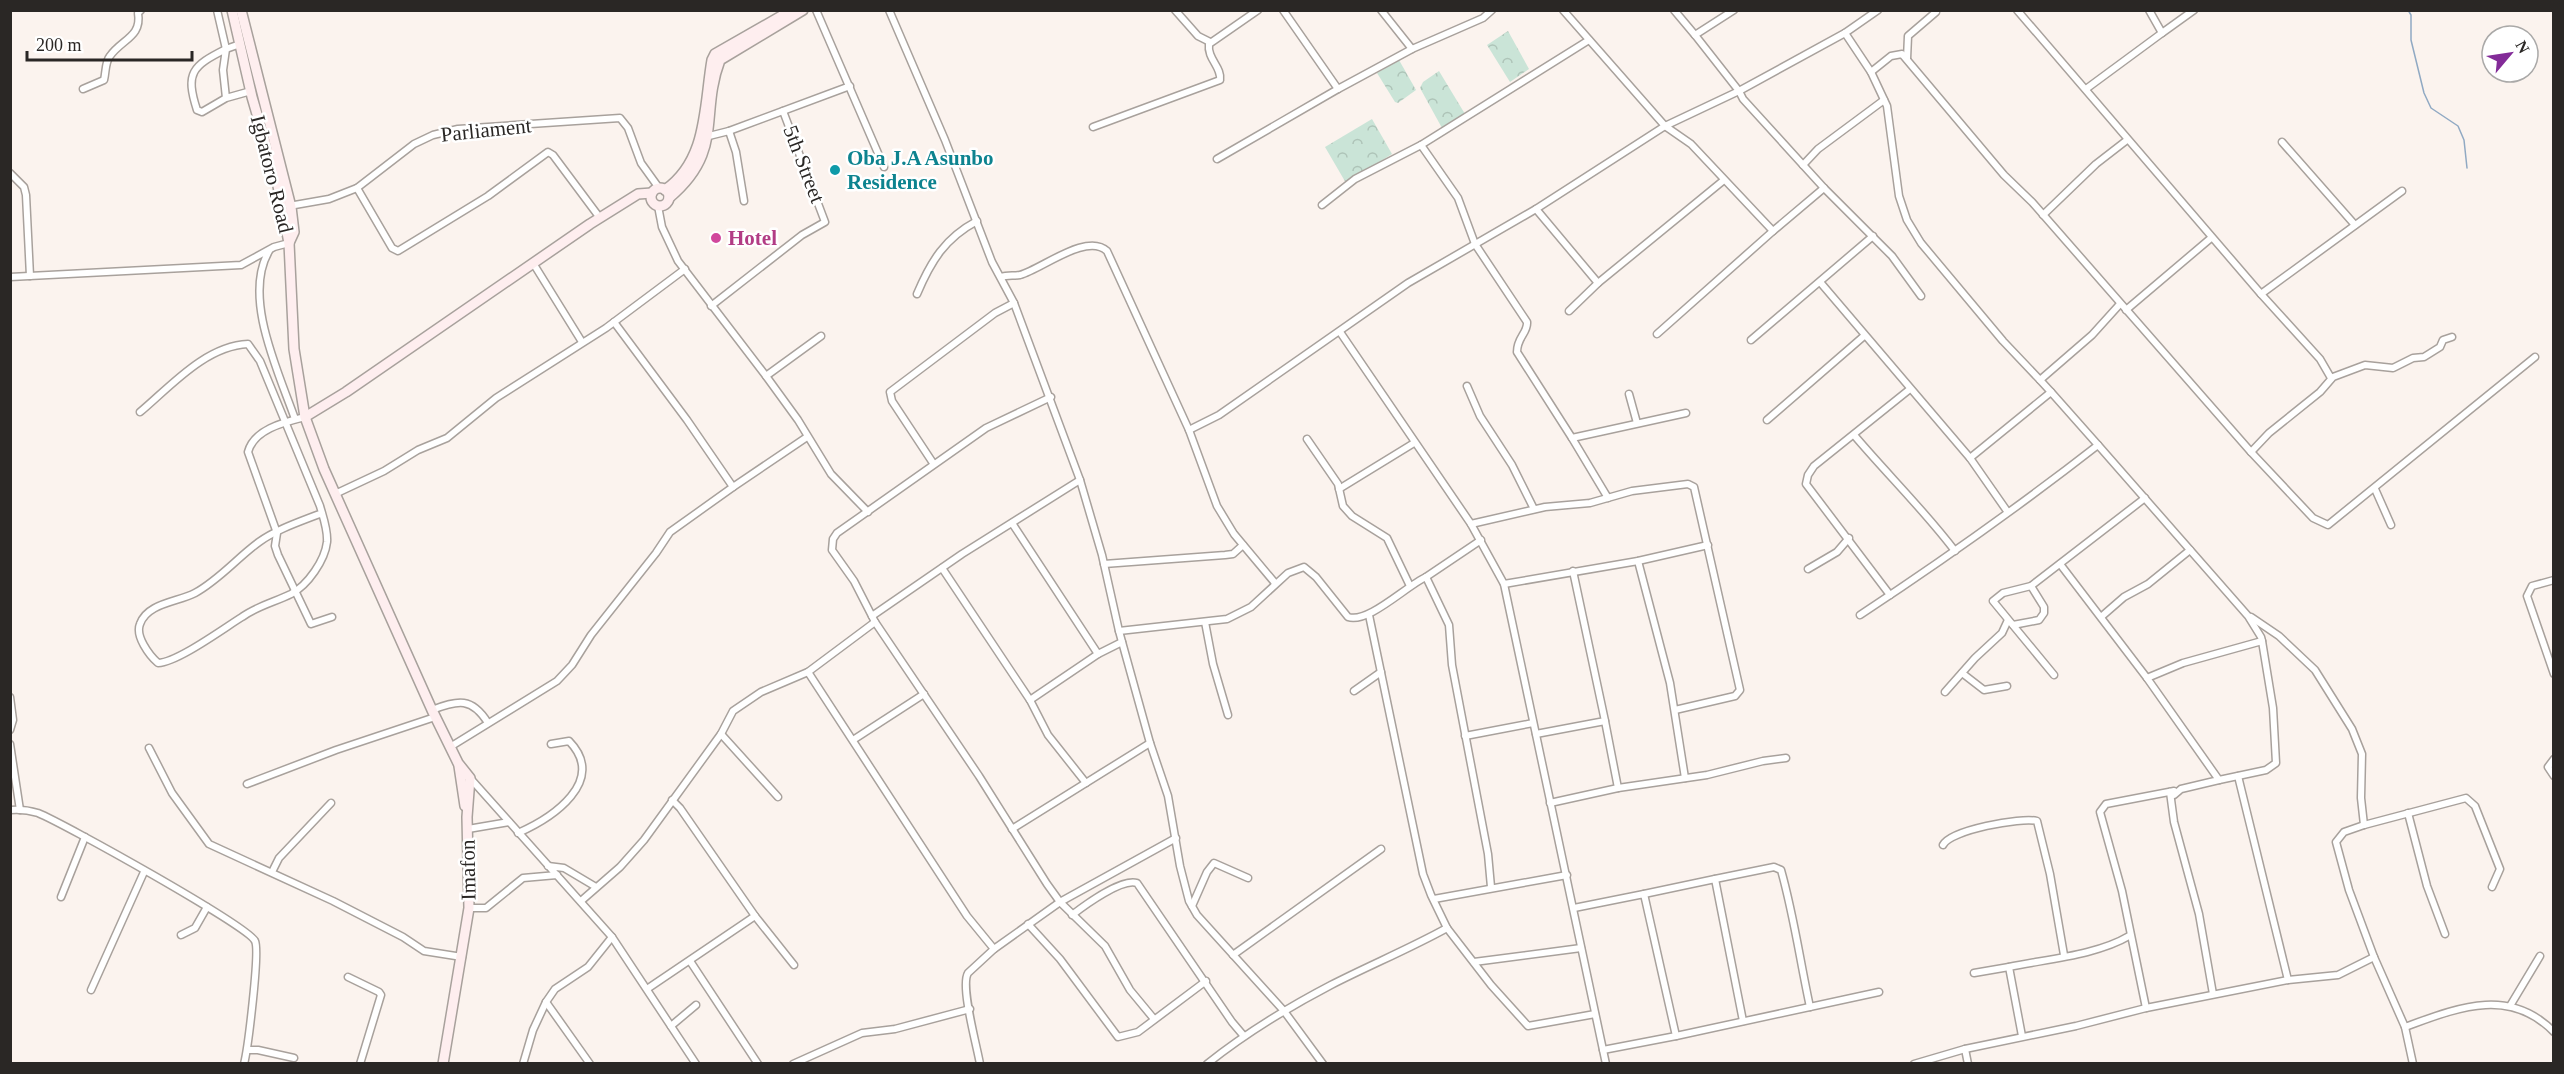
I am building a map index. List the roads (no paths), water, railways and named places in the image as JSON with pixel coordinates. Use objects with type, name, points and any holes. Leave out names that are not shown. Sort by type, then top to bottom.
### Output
[{"type":"street","points":[[83,89],[104,80],[109,57],[136,32],[139,22],[138,13],[141,10]]},
{"type":"street","points":[[217,10],[226,49],[223,70],[226,98]]},
{"type":"street","name":"Igbatoro Road","points":[[232,10],[279,194],[289,243]]},
{"type":"street","name":"Igbatoro Road","points":[[241,10],[291,207],[294,232],[289,243]]},
{"type":"street","points":[[792,10],[715,54],[712,60],[698,146],[688,169],[651,199],[658,206],[662,227],[685,269],[765,376],[831,474],[868,512]]},
{"type":"street","points":[[332,616],[311,624],[275,546],[277,533],[248,452],[251,445],[267,430],[300,418],[366,379],[533,263],[638,194],[680,189],[696,167],[709,136],[720,60],[803,10]]},
{"type":"street","points":[[816,10],[884,167]]},
{"type":"street","points":[[889,10],[992,262],[1014,303],[1051,397],[1080,480],[1150,743],[1168,796],[1180,866],[1192,906],[1284,1011],[1323,1064]]},
{"type":"street","points":[[1175,10],[1198,36],[1210,42]]},
{"type":"street","points":[[1210,42],[1258,10]]},
{"type":"street","points":[[1283,10],[1338,89]]},
{"type":"street","points":[[1381,10],[1412,49]]},
{"type":"street","points":[[1216,159],[1412,49],[1473,22],[1492,10]]},
{"type":"street","points":[[1563,10],[1665,126],[1690,144],[1773,231]]},
{"type":"street","points":[[1674,10],[1743,99],[1824,188],[1873,236],[1907,274],[1921,296]]},
{"type":"street","points":[[1695,35],[1734,10]]},
{"type":"street","points":[[1189,430],[1219,415],[1408,283],[1536,209],[1665,126],[1739,91],[1845,33],[1878,10]]},
{"type":"street","points":[[2017,10],[2127,140],[2319,359],[2331,378]]},
{"type":"street","points":[[2149,10],[2162,33]]},
{"type":"street","points":[[2086,89],[2194,10]]},
{"type":"street","points":[[1907,59],[1908,36],[1936,12]]},
{"type":"street","points":[[1845,33],[1871,72],[1884,100],[1888,113],[1899,196],[1908,220],[1921,243],[2003,341],[2051,392],[2248,616],[2262,641],[2273,708],[2276,763],[2266,770],[2177,791],[2106,804],[2100,812],[2122,891],[2129,936],[2137,957],[2146,1008]]},
{"type":"street","points":[[1322,205],[1355,179],[1421,145],[1589,40]]},
{"type":"street","points":[[1093,127],[1220,80],[1221,74],[1209,55],[1210,42]]},
{"type":"street","points":[[240,44],[200,64],[190,87],[199,112],[226,98],[251,91]]},
{"type":"street","points":[[1871,72],[1897,54],[1902,54],[2004,175],[2043,214],[2251,452],[2313,518],[2325,525],[2334,522],[2535,357]]},
{"type":"street","name":"5th Street","points":[[709,136],[729,131],[850,86]]},
{"type":"street","points":[[1803,165],[1818,150],[1884,100]]},
{"type":"street","name":"5th Street","points":[[711,306],[802,235],[823,224],[825,218],[783,111]]},
{"type":"street","name":"Parliament","points":[[291,207],[329,199],[357,188],[414,144],[433,135],[458,129],[620,118],[628,128],[641,163],[661,192]]},
{"type":"street","points":[[729,131],[736,152],[744,201]]},
{"type":"street","points":[[2043,214],[2096,164],[2127,140]]},
{"type":"street","points":[[2282,142],[2355,225]]},
{"type":"street","points":[[1421,145],[1458,198],[1475,244],[1527,322],[1526,330],[1518,338],[1517,352],[1608,498]]},
{"type":"street","points":[[357,188],[392,248],[398,251],[488,196],[548,152],[553,155],[600,218]]},
{"type":"street","points":[[10,173],[24,187],[26,195],[30,276]]},
{"type":"street","points":[[1569,311],[1598,283],[1724,180]]},
{"type":"street","points":[[1657,334],[1824,188]]},
{"type":"street","points":[[2261,294],[2402,191]]},
{"type":"street","points":[[658,206],[666,204],[661,192]]},
{"type":"street","points":[[279,194],[291,207]]},
{"type":"street","points":[[1536,209],[1598,283]]},
{"type":"street","points":[[917,294],[938,252],[952,237],[977,221]]},
{"type":"street","points":[[1750,340],[1873,236]]},
{"type":"street","points":[[2126,310],[2211,237]]},
{"type":"street","points":[[10,277],[241,265],[269,250],[289,243],[300,418]]},
{"type":"street","points":[[1001,277],[1021,274],[1087,245],[1104,248],[1189,430],[1217,506],[1243,545],[1275,584]]},
{"type":"street","points":[[269,250],[260,268],[261,311],[300,418],[458,763],[612,937],[696,1064]]},
{"type":"street","points":[[533,263],[582,342]]},
{"type":"street","points":[[335,494],[379,474],[418,450],[447,438],[496,398],[614,322],[685,269]]},
{"type":"street","points":[[1821,282],[1864,336],[1970,458],[2007,511]]},
{"type":"street","points":[[933,463],[892,400],[890,392],[995,313],[1014,303]]},
{"type":"street","points":[[2040,380],[2092,335],[2120,304]]},
{"type":"street","points":[[614,322],[687,420],[733,487]]},
{"type":"street","points":[[1340,332],[1471,524],[1504,584],[1606,1064]]},
{"type":"street","points":[[765,376],[821,336]]},
{"type":"street","points":[[1767,420],[1864,336]]},
{"type":"street","points":[[2251,452],[2269,433],[2320,392],[2331,378],[2365,365],[2393,368],[2413,358],[2424,357],[2440,347],[2443,340],[2452,337]]},
{"type":"street","points":[[140,412],[209,357],[225,348],[248,344],[260,361],[322,513],[327,541],[323,556],[315,570],[296,591],[244,615],[220,634],[164,663],[155,661],[139,635],[140,622],[154,608],[194,594],[222,575],[261,540],[322,513]]},
{"type":"street","points":[[1467,386],[1480,416],[1516,473],[1534,509]]},
{"type":"street","points":[[1890,595],[1806,484],[1808,475],[1814,466],[1910,389]]},
{"type":"street","points":[[1970,458],[2051,392]]},
{"type":"street","points":[[1629,394],[1637,423]]},
{"type":"street","points":[[1051,397],[996,422],[933,463],[837,533],[832,539],[832,550],[854,581],[873,619],[1060,902],[1105,946],[1130,990],[1154,1019]]},
{"type":"street","points":[[1572,438],[1686,412]]},
{"type":"street","points":[[1854,435],[1932,521],[1955,551]]},
{"type":"street","points":[[450,747],[557,681],[572,665],[591,635],[656,553],[664,538],[733,487],[807,437]]},
{"type":"street","points":[[1307,439],[1339,489],[1340,501],[1352,516],[1387,538],[1410,586]]},
{"type":"street","points":[[1339,489],[1414,443]]},
{"type":"street","points":[[1860,615],[1955,551],[2007,511],[2027,500],[2098,445]]},
{"type":"street","points":[[581,901],[636,851],[721,734],[733,711],[746,700],[808,672],[873,619],[942,568],[1080,480]]},
{"type":"street","points":[[1471,524],[1534,509],[1590,503],[1654,488],[1691,485],[1696,492],[1740,690],[1735,696],[1675,710]]},
{"type":"street","points":[[2375,489],[2391,525]]},
{"type":"street","points":[[2054,675],[2011,622],[1995,607],[1993,601],[1995,597],[2031,586],[2145,498]]},
{"type":"street","points":[[1012,523],[1098,654]]},
{"type":"street","points":[[1808,570],[1837,552],[1849,538]]},
{"type":"street","points":[[1119,631],[1227,619],[1242,613],[1288,573],[1304,567],[1316,577],[1348,617],[1354,619],[1369,615],[1481,540]]},
{"type":"street","points":[[1104,564],[1233,554],[1243,545]]},
{"type":"street","points":[[1504,584],[1638,561],[1708,545]]},
{"type":"street","points":[[2101,617],[2124,597],[2148,584],[2190,550]]},
{"type":"street","points":[[1638,561],[1670,683],[1685,778]]},
{"type":"street","points":[[2060,564],[2147,678],[2219,780]]},
{"type":"street","points":[[942,568],[1030,700],[1048,735],[1086,783]]},
{"type":"street","points":[[1572,571],[1618,788]]},
{"type":"street","points":[[1426,577],[1449,625],[1452,665],[1488,854],[1491,887]]},
{"type":"street","points":[[2553,580],[2532,586],[2528,591],[2552,659],[2553,674]]},
{"type":"street","points":[[1945,692],[2011,622],[2039,620],[2044,613],[2044,607],[2031,586]]},
{"type":"street","points":[[1369,615],[1423,874],[1447,928],[1521,1021],[1528,1026],[1595,1014]]},
{"type":"street","points":[[2248,616],[2278,636],[2315,669],[2352,729],[2362,754],[2361,798],[2364,825]]},
{"type":"street","points":[[1205,622],[1213,664],[1228,715]]},
{"type":"street","points":[[2147,678],[2183,663],[2262,641]]},
{"type":"street","points":[[1030,700],[1098,654],[1122,642]]},
{"type":"street","points":[[808,672],[967,916],[994,949]]},
{"type":"street","points":[[1354,691],[1381,672]]},
{"type":"street","points":[[1962,673],[1984,690],[2007,686]]},
{"type":"street","points":[[853,740],[924,694]]},
{"type":"street","points":[[10,697],[13,720],[10,730]]},
{"type":"street","points":[[247,784],[434,714],[452,703],[474,705],[488,723]]},
{"type":"street","points":[[1536,734],[1605,721]]},
{"type":"street","points":[[1465,736],[1533,723]]},
{"type":"street","points":[[721,734],[778,797]]},
{"type":"street","points":[[518,832],[533,826],[577,791],[582,770],[575,747],[569,741],[551,744]]},
{"type":"street","points":[[1012,829],[1150,743]]},
{"type":"street","points":[[10,744],[20,810]]},
{"type":"street","points":[[149,748],[172,793],[209,844],[272,872],[404,937],[424,951],[462,957]]},
{"type":"street","points":[[1550,803],[1618,788],[1685,778],[1786,758]]},
{"type":"street","points":[[2553,759],[2548,767],[2553,776]]},
{"type":"street","points":[[458,763],[467,817]]},
{"type":"street","points":[[2238,776],[2288,980]]},
{"type":"street","points":[[467,817],[470,778]]},
{"type":"street","points":[[2177,791],[2174,795],[2170,792],[2174,822],[2199,914],[2214,994]]},
{"type":"street","points":[[2413,1064],[2405,1027],[2374,957],[2349,890],[2336,842],[2344,832],[2364,825],[2469,799],[2500,869],[2492,887]]},
{"type":"street","points":[[672,800],[724,868],[755,916],[794,965]]},
{"type":"street","points":[[272,872],[279,858],[331,803]]},
{"type":"street","points":[[10,810],[38,813],[85,837],[225,918],[256,942],[256,971],[248,1050],[244,1064]]},
{"type":"street","points":[[2408,813],[2424,877],[2445,934]]},
{"type":"street","name":"Imafon","points":[[443,1064],[469,908],[467,817]]},
{"type":"street","points":[[1942,845],[1945,840],[1965,832],[2002,823],[2037,820],[2050,874],[2064,955]]},
{"type":"street","points":[[468,829],[509,822]]},
{"type":"street","points":[[61,897],[85,837]]},
{"type":"street","points":[[980,1064],[965,977],[994,949],[1060,902],[1176,838]]},
{"type":"street","points":[[1233,955],[1381,849]]},
{"type":"street","points":[[1192,906],[1214,862],[1248,878]]},
{"type":"street","points":[[548,866],[564,868],[596,887]]},
{"type":"street","points":[[1574,908],[1774,867],[1781,870],[1795,921],[1798,952],[1810,1007]]},
{"type":"street","points":[[92,990],[144,872]]},
{"type":"street","points":[[469,908],[486,908],[524,878],[557,875]]},
{"type":"street","points":[[1434,899],[1566,875]]},
{"type":"street","points":[[1715,879],[1743,1021]]},
{"type":"street","points":[[1072,915],[1105,893],[1134,882],[1206,981],[1232,1022],[1244,1035]]},
{"type":"street","points":[[1644,894],[1676,1036]]},
{"type":"street","points":[[181,935],[195,928],[207,908]]},
{"type":"street","points":[[647,989],[755,916]]},
{"type":"street","points":[[1028,924],[1060,959],[1118,1037],[1138,1032],[1206,981]]},
{"type":"street","points":[[1206,1064],[1244,1035],[1284,1011],[1447,928]]},
{"type":"street","points":[[1974,973],[2102,950],[2129,936]]},
{"type":"street","points":[[523,1064],[533,1030],[555,989],[588,967],[612,937]]},
{"type":"street","points":[[1474,962],[1581,948]]},
{"type":"street","points":[[2510,1006],[2540,956]]},
{"type":"street","points":[[1914,1064],[1965,1049],[2076,1026],[2146,1008],[2288,980],[2338,975],[2374,957]]},
{"type":"street","points":[[690,961],[758,1064]]},
{"type":"street","points":[[2009,967],[2022,1036]]},
{"type":"street","points":[[348,977],[379,992],[381,996],[360,1064]]},
{"type":"street","points":[[1604,1050],[1879,992]]},
{"type":"street","points":[[546,1002],[590,1064]]},
{"type":"street","points":[[671,1026],[696,1005]]},
{"type":"street","points":[[2405,1027],[2458,1008],[2510,1006],[2532,1013],[2553,1032]]},
{"type":"street","points":[[793,1064],[862,1032],[895,1029],[970,1009]]},
{"type":"street","points":[[1965,1049],[1968,1064]]},
{"type":"street","points":[[248,1050],[294,1058]]},
{"type":"waterway","points":[[2408,10],[2411,15],[2411,40],[2424,93],[2431,108],[2458,126],[2464,140],[2467,168]]},
{"type":"place","name":"Oba J.A Asunbo Residence","points":[[835,170]]},
{"type":"place","name":"Hotel","points":[[716,238]]}]
